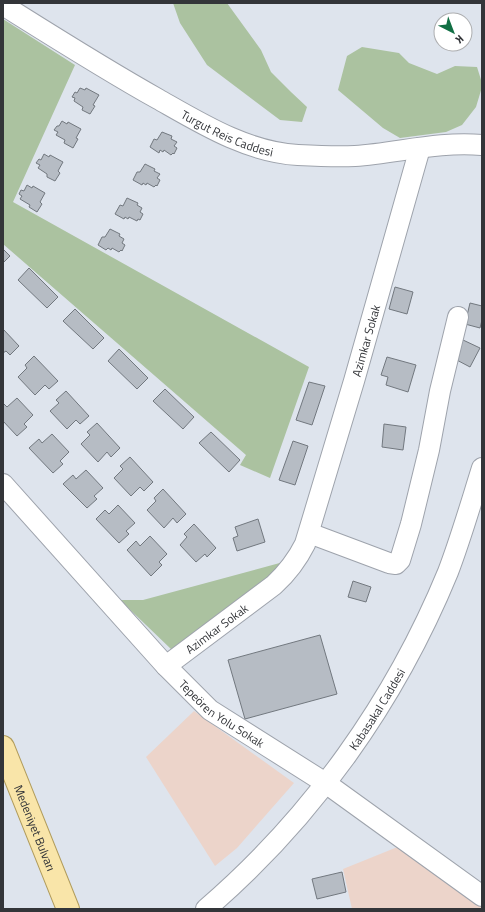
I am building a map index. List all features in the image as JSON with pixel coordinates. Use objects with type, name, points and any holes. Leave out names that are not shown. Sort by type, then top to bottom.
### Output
[{"type":"main road","name":"Medeniyet Bulvarı","points":[[3,747],[68,909]]},
{"type":"street","name":"Turgut Reis Caddesi","points":[[3,5],[125,81],[190,117],[244,144],[268,151],[296,155],[325,156],[356,156],[451,145],[482,145]]},
{"type":"street","name":"Azimkar Sokak","points":[[166,666],[274,585],[297,558],[309,533],[420,148]]},
{"type":"street","points":[[309,533],[389,563],[396,564],[400,560],[411,524],[429,450],[440,391],[458,317]]},
{"type":"street","name":"Kabasakal Caddesi","points":[[206,909],[255,866],[327,784],[365,729],[396,678],[426,623],[448,571],[468,515],[482,468]]},
{"type":"street","name":"Tepeören Yolu Sokak","points":[[3,484],[166,666],[210,710],[327,784],[482,896]]},
{"type":"shaded area","points":[[194,711],[294,783],[237,848],[215,866],[146,757]]},
{"type":"shaded area","points":[[400,846],[482,903],[482,909],[352,909],[343,869]]},
{"type":"green space","points":[[173,3],[227,3],[261,50],[271,72],[307,107],[302,122],[280,120],[207,65],[180,23]]},
{"type":"green space","points":[[3,19],[75,65],[13,202],[309,367],[270,478],[240,465],[246,455],[3,244]]},
{"type":"green space","points":[[362,47],[399,53],[409,63],[437,74],[455,66],[477,67],[482,87],[476,107],[462,125],[446,132],[400,138],[383,128],[338,90],[347,56]]},
{"type":"green space","points":[[287,561],[266,581],[172,650],[120,600],[143,600]]},
{"type":"building","points":[[80,88],[85,90],[86,88],[99,95],[90,114],[82,110],[83,107],[74,101],[75,98],[72,97]]},
{"type":"building","points":[[62,121],[67,124],[68,122],[81,129],[73,148],[64,143],[65,140],[56,135],[58,132],[54,130]]},
{"type":"building","points":[[162,132],[172,136],[171,139],[177,142],[174,146],[177,148],[174,154],[173,153],[171,155],[164,150],[163,152],[160,150],[159,153],[150,147],[154,139],[157,140]]},
{"type":"building","points":[[44,154],[49,157],[50,155],[63,162],[58,171],[60,173],[55,181],[47,177],[47,174],[38,168],[40,165],[36,163],[39,159],[41,160]]},
{"type":"building","points":[[145,164],[155,169],[154,171],[160,174],[157,178],[160,180],[157,186],[156,185],[154,187],[147,183],[146,185],[143,183],[142,185],[133,180],[137,172],[140,172]]},
{"type":"building","points":[[27,185],[32,188],[33,186],[45,193],[40,202],[42,204],[37,212],[29,207],[30,205],[20,199],[22,196],[19,194],[21,190],[24,191]]},
{"type":"building","points":[[127,198],[138,203],[137,205],[142,208],[140,212],[143,214],[140,220],[138,219],[137,221],[129,217],[128,219],[125,217],[124,219],[115,214],[120,205],[123,206]]},
{"type":"building","points":[[110,229],[120,234],[119,236],[124,239],[122,243],[125,245],[122,251],[121,250],[119,252],[112,248],[111,250],[108,248],[106,250],[98,245],[102,237],[105,237]]},
{"type":"building","points":[[3,249],[10,256],[3,263]]},
{"type":"building","points":[[29,268],[58,297],[47,308],[18,280]]},
{"type":"building","points":[[395,287],[413,292],[407,314],[389,309]]},
{"type":"building","points":[[470,303],[482,306],[482,320],[480,328],[465,324]]},
{"type":"building","points":[[75,309],[104,338],[93,349],[63,321]]},
{"type":"building","points":[[3,329],[19,346],[10,355],[6,351],[3,353]]},
{"type":"building","points":[[463,340],[480,348],[470,367],[453,358]]},
{"type":"building","points":[[119,349],[148,378],[137,389],[108,361]]},
{"type":"building","points":[[34,356],[58,381],[49,389],[45,385],[35,395],[18,377],[27,368],[25,365]]},
{"type":"building","points":[[387,357],[416,365],[408,392],[386,385],[388,377],[381,375]]},
{"type":"building","points":[[309,382],[325,386],[312,425],[296,420]]},
{"type":"building","points":[[165,389],[194,417],[183,429],[153,401]]},
{"type":"building","points":[[66,391],[89,416],[80,424],[76,420],[67,429],[50,411],[59,403],[56,400]]},
{"type":"building","points":[[17,398],[33,415],[24,424],[27,427],[17,436],[3,421],[3,403],[7,407]]},
{"type":"building","points":[[97,423],[120,448],[111,457],[107,452],[98,462],[81,444],[90,435],[87,432]]},
{"type":"building","points":[[384,424],[406,427],[403,450],[382,447]]},
{"type":"building","points":[[211,432],[240,460],[229,472],[199,443]]},
{"type":"building","points":[[52,434],[69,452],[60,461],[63,464],[53,473],[29,448],[39,439],[42,443]]},
{"type":"building","points":[[293,441],[308,446],[295,485],[279,480]]},
{"type":"building","points":[[130,457],[153,482],[144,491],[140,487],[131,496],[114,478],[123,469],[120,466]]},
{"type":"building","points":[[86,470],[103,488],[94,496],[97,499],[87,508],[63,484],[73,475],[76,479]]},
{"type":"building","points":[[163,489],[186,514],[177,523],[173,518],[164,528],[147,510],[156,501],[154,498]]},
{"type":"building","points":[[118,505],[135,523],[126,531],[129,534],[119,543],[96,519],[105,510],[109,514]]},
{"type":"building","points":[[258,519],[265,542],[237,551],[233,538],[238,536],[235,527]]},
{"type":"building","points":[[194,524],[216,548],[207,557],[205,554],[196,562],[180,545],[187,537],[184,534]]},
{"type":"building","points":[[150,536],[167,554],[159,562],[162,565],[151,576],[127,550],[136,541],[140,546]]},
{"type":"building","points":[[353,581],[371,587],[366,602],[348,597]]},
{"type":"building","points":[[320,635],[337,694],[245,719],[228,660]]},
{"type":"building","points":[[342,872],[346,892],[317,899],[312,879]]}]
